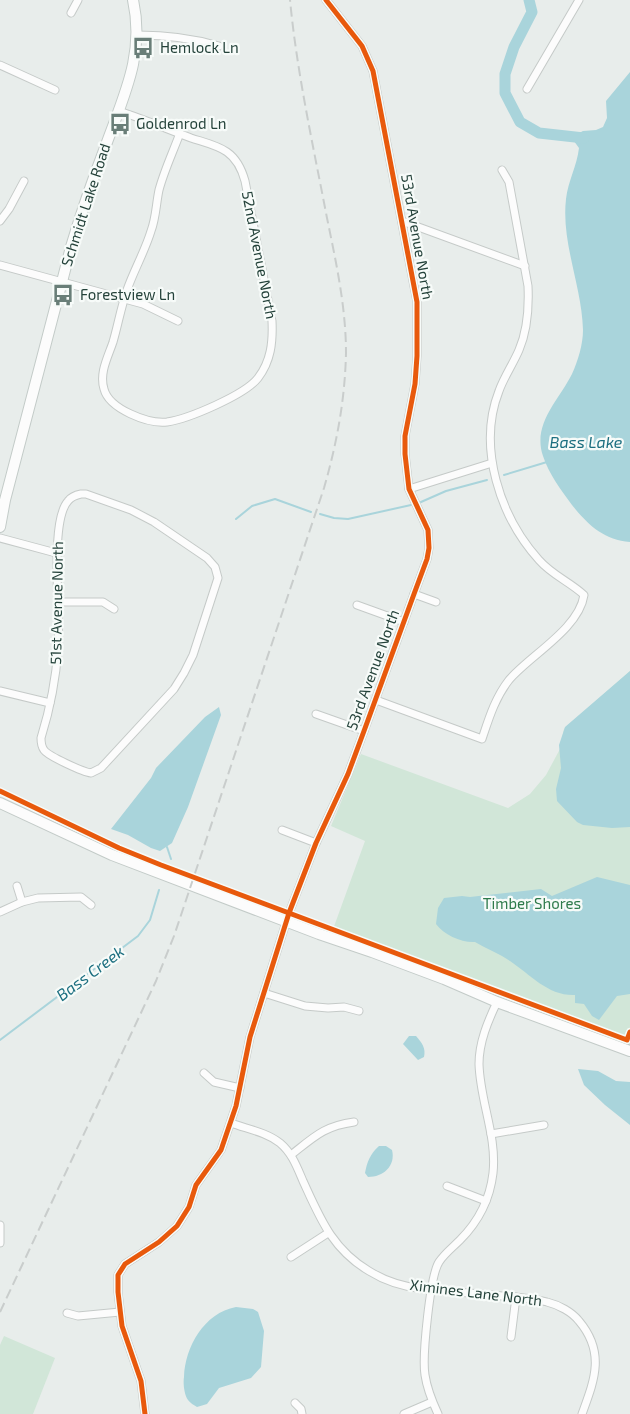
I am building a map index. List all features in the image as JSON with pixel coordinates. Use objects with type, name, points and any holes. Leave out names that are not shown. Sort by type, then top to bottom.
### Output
[{"type":"street","points":[[71,13],[78,0]]},
{"type":"street","name":"Schmidt Lake Road","points":[[0,527],[5,500],[82,211],[132,70],[138,35],[133,0]]},
{"type":"street","name":"53rd Avenue North","points":[[120,1312],[118,1282],[120,1270],[125,1264],[168,1235],[176,1226],[188,1207],[196,1185],[221,1150],[231,1123],[240,1088],[250,1037],[287,922],[316,844],[344,781],[376,700],[427,559],[430,539],[410,489],[405,454],[405,436],[415,384],[418,328],[413,276],[373,71],[362,46],[326,0]]},
{"type":"street","points":[[527,89],[579,0]]},
{"type":"street","points":[[138,35],[178,36],[219,46]]},
{"type":"street","points":[[0,66],[56,90]]},
{"type":"street","points":[[118,111],[180,133],[162,181],[151,231],[124,298]]},
{"type":"street","name":"52nd Avenue North","points":[[124,298],[118,326],[102,373],[106,396],[117,407],[125,411],[155,422],[167,422],[224,402],[237,395],[258,378],[267,364],[271,350],[272,321],[245,181],[235,160],[228,152],[180,133]]},
{"type":"street","points":[[376,700],[482,739],[492,710],[508,682],[517,671],[542,651],[563,630],[582,604],[584,595],[540,561],[524,540],[514,524],[494,479],[490,425],[493,407],[520,348],[528,318],[528,286],[525,266],[509,182],[502,170]]},
{"type":"street","points":[[0,221],[9,209],[24,181]]},
{"type":"street","points":[[402,221],[525,266]]},
{"type":"street","points":[[0,265],[124,298],[143,304],[178,321]]},
{"type":"street","points":[[410,489],[492,463]]},
{"type":"street","name":"51st Avenue North","points":[[86,494],[131,510],[154,522],[207,558],[215,567],[218,578],[193,655],[174,689],[97,771],[91,773],[82,771],[47,753],[41,744],[40,738],[56,676],[59,602],[56,553],[63,509],[69,499],[86,494]]},
{"type":"street","points":[[0,538],[56,553]]},
{"type":"street","points":[[414,594],[436,602]]},
{"type":"street","points":[[59,602],[102,602],[114,609]]},
{"type":"street","points":[[357,605],[404,622]]},
{"type":"street","points":[[0,692],[50,703]]},
{"type":"street","points":[[316,714],[364,731]]},
{"type":"street","points":[[0,803],[112,855],[287,922],[444,979],[497,1002],[630,1051]]},
{"type":"street","points":[[282,830],[316,844]]},
{"type":"street","points":[[17,886],[22,902]]},
{"type":"street","points":[[0,912],[22,902],[38,898],[81,897],[91,905]]},
{"type":"street","points":[[264,993],[304,1006],[344,1007],[359,1012]]},
{"type":"street","points":[[438,1414],[432,1402],[425,1373],[424,1359],[431,1289],[439,1262],[476,1221],[486,1201],[493,1174],[494,1158],[480,1061],[485,1031],[497,1002]]},
{"type":"street","points":[[204,1073],[214,1082],[240,1088]]},
{"type":"street","points":[[291,1154],[318,1133],[329,1128],[354,1122]]},
{"type":"street","name":"Ximines Lane North","points":[[231,1123],[270,1136],[291,1154],[328,1233],[340,1248],[369,1271],[404,1286],[549,1302],[563,1308],[579,1321],[589,1338],[594,1353],[595,1380],[582,1414]]},
{"type":"street","points":[[491,1134],[544,1125]]},
{"type":"street","points":[[447,1186],[486,1201]]},
{"type":"street","points":[[0,1225],[0,1243]]},
{"type":"street","points":[[291,1258],[328,1233]]},
{"type":"street","points":[[511,1337],[516,1297]]},
{"type":"street","points":[[67,1313],[78,1316],[120,1312],[126,1340],[141,1381],[145,1414]]},
{"type":"street","points":[[404,1414],[432,1402]]},
{"type":"street","points":[[295,1403],[301,1409],[302,1414]]},
{"type":"green space","name":"Timber Shores","points":[[630,671],[630,1045],[332,932],[365,841],[331,826],[361,754],[508,808],[530,794],[546,775],[560,749],[564,729]]},
{"type":"green space","points":[[4,1336],[55,1358],[33,1414],[0,1414],[0,1345]]},
{"type":"water","name":"Bass Lake","points":[[630,72],[630,542],[604,535],[578,512],[564,494],[546,463],[541,444],[541,433],[548,413],[572,374],[580,352],[583,335],[582,314],[566,232],[567,192],[579,148],[571,137],[583,131],[596,130],[603,127],[607,118],[606,101]]},
{"type":"water","points":[[630,671],[630,827],[612,828],[583,825],[577,822],[557,801],[556,789],[561,768],[559,745],[565,727]]},
{"type":"water","points":[[219,707],[221,715],[188,807],[172,843],[160,851],[111,829],[151,778],[156,768],[205,717]]},
{"type":"water","points":[[597,877],[630,885],[630,994],[617,996],[599,1020],[592,1016],[584,1004],[575,1003],[575,995],[556,992],[540,984],[502,956],[475,942],[454,937],[444,932],[436,924],[438,908],[444,898],[541,889],[552,896]]},
{"type":"water","points":[[409,1036],[416,1036],[420,1041],[424,1048],[424,1057],[418,1060],[403,1044]]},
{"type":"water","points":[[578,1069],[598,1071],[616,1081],[630,1082],[630,1125],[584,1085]]},
{"type":"water","points":[[379,1146],[386,1146],[392,1150],[392,1161],[383,1173],[368,1177],[365,1173],[368,1162],[373,1152]]},
{"type":"water","points":[[236,1307],[253,1309],[258,1312],[264,1331],[261,1367],[251,1378],[219,1388],[207,1404],[197,1407],[188,1400],[184,1389],[185,1366],[192,1343],[198,1333],[215,1316],[225,1310]]},
{"type":"waterway","points":[[529,0],[532,12],[514,47],[505,74],[505,93],[520,122],[539,133],[584,138]]},
{"type":"waterway","name":"Bass Creek","points":[[504,475],[547,462]]},
{"type":"waterway","name":"Bass Creek","points":[[421,502],[446,491],[487,480]]},
{"type":"waterway","name":"Bass Creek","points":[[236,519],[252,506],[275,499],[311,512]]},
{"type":"waterway","name":"Bass Creek","points":[[320,514],[348,519],[411,505]]},
{"type":"waterway","name":"Bass Creek","points":[[167,847],[171,859]]},
{"type":"waterway","name":"Bass Creek","points":[[0,1040],[138,936],[150,920],[159,890]]},
{"type":"railway","points":[[0,1312],[156,981],[174,936],[324,488],[333,454],[340,421],[344,387],[346,336],[337,268],[301,82],[290,0]]},
{"type":"cycle path","points":[[145,1414],[141,1381],[122,1326],[118,1275],[125,1264],[159,1242],[177,1226],[189,1207],[196,1185],[221,1150],[236,1106],[250,1037],[289,913],[316,843],[348,774],[427,559],[429,548],[428,530],[409,489],[405,454],[405,436],[415,384],[417,302],[373,71],[362,46],[326,0]]},
{"type":"cycle path","points":[[0,791],[119,848],[161,865],[627,1040],[630,1032]]},
{"type":"place","name":"Hemlock Ln","points":[[143,48]]},
{"type":"place","name":"Goldenrod Ln","points":[[120,124]]},
{"type":"place","name":"Forestview Ln","points":[[63,295]]}]
